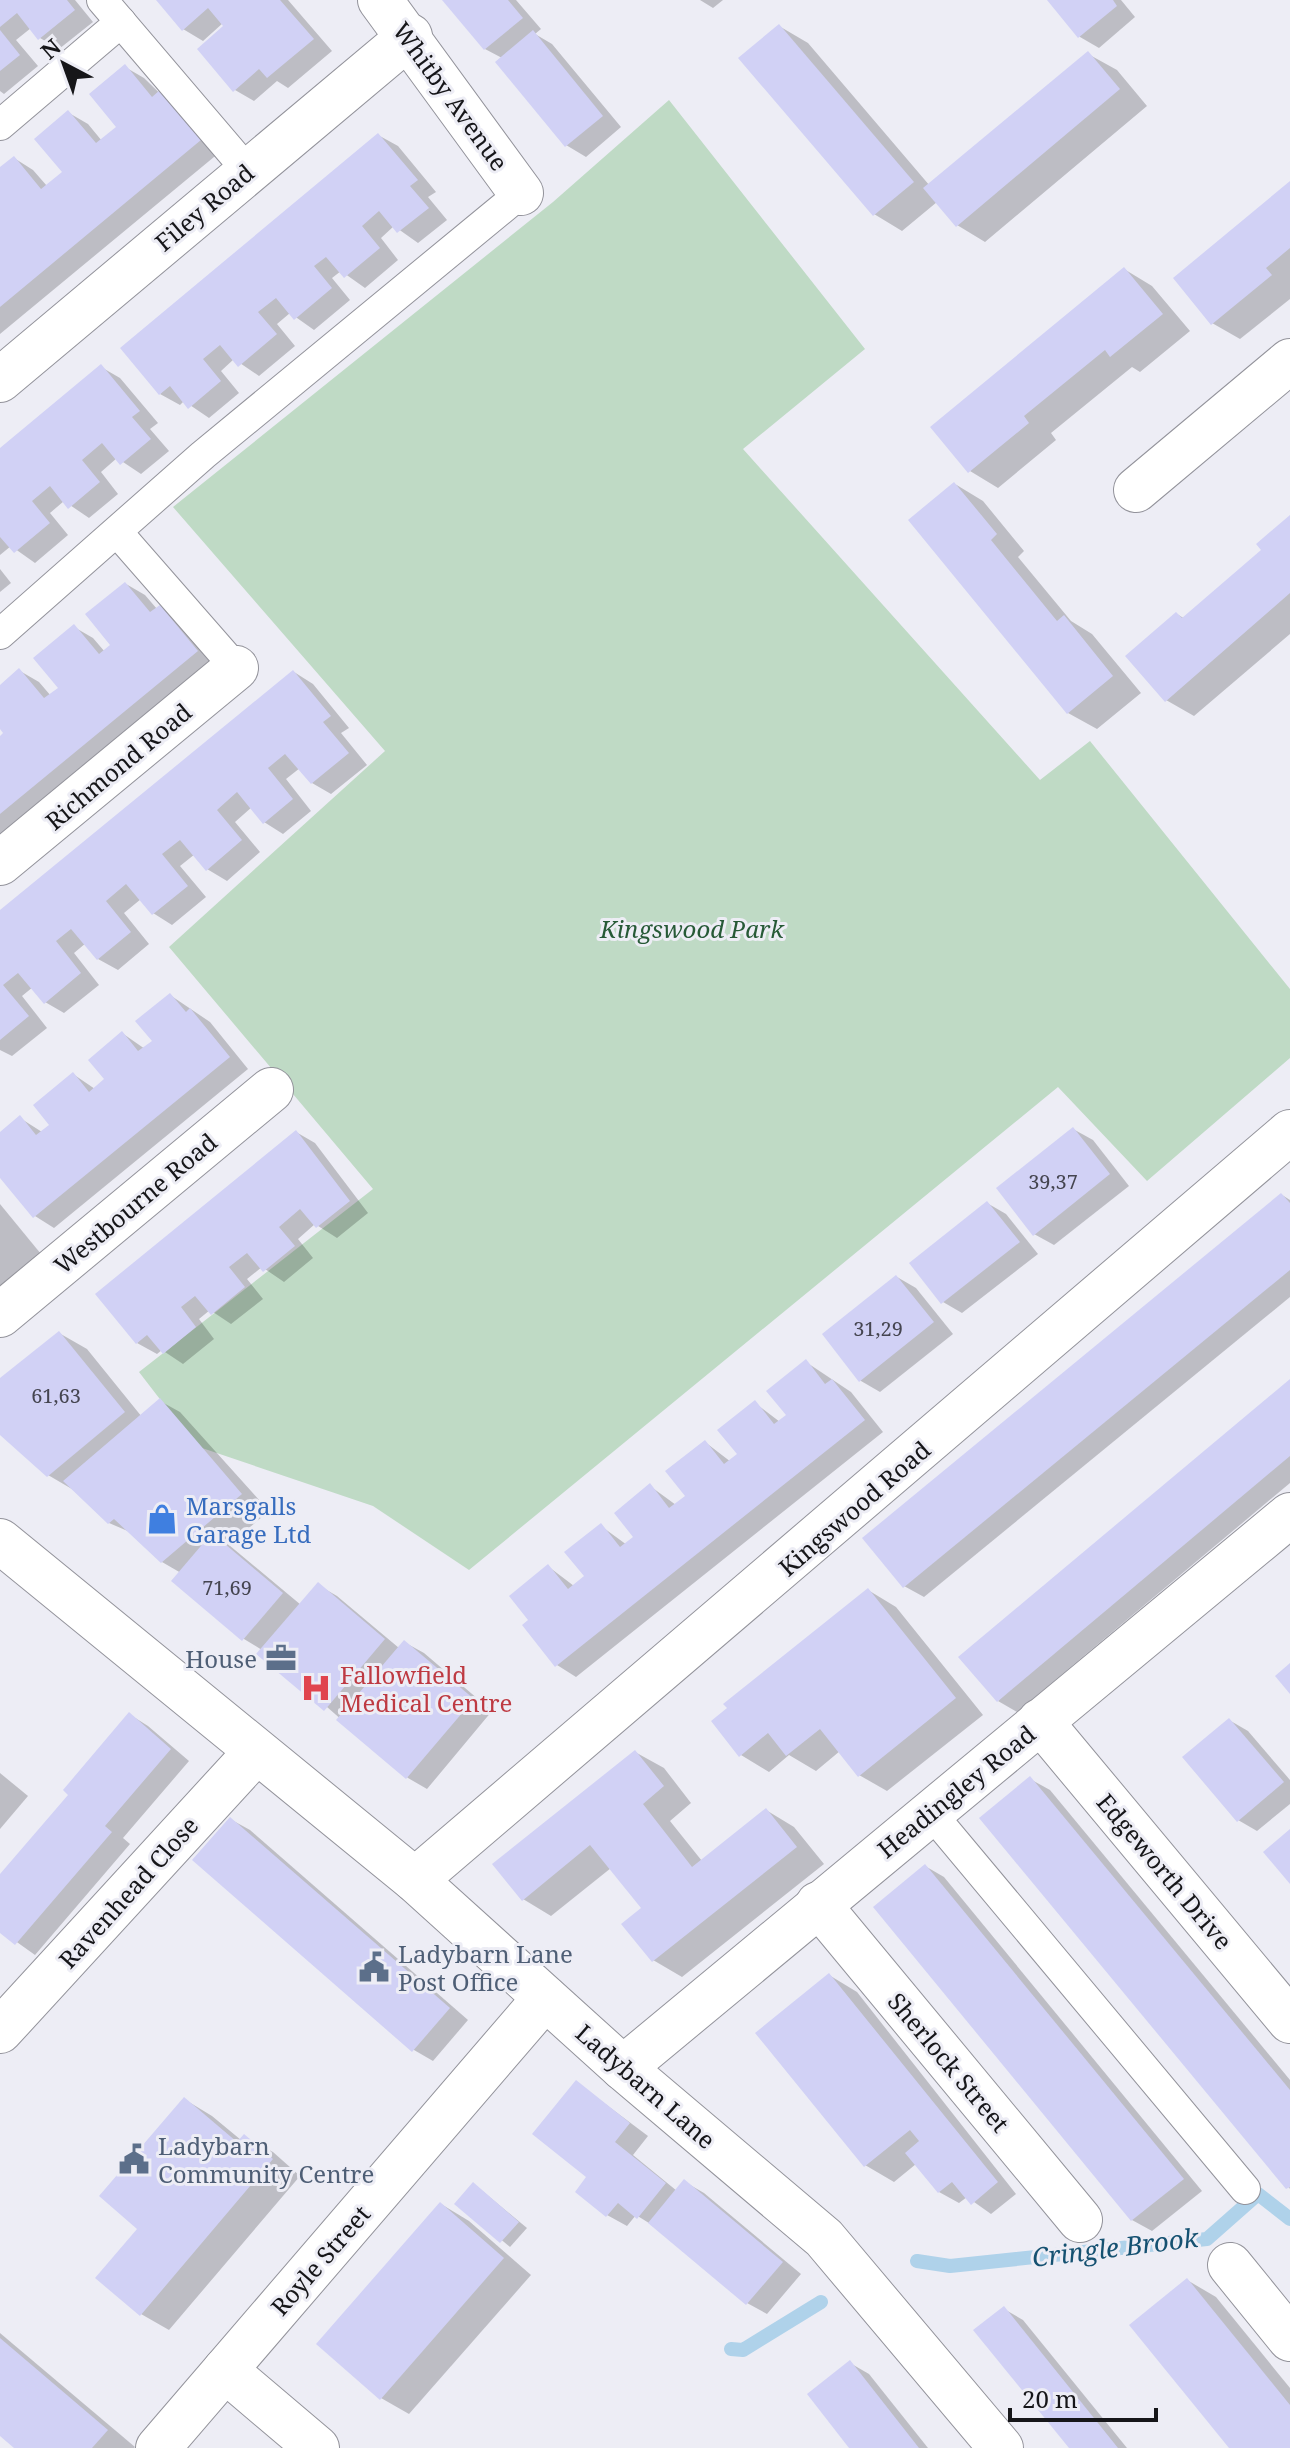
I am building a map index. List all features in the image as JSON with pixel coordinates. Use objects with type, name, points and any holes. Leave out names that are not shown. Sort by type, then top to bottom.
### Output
[{"type":"street","name":"Whitby Avenue","points":[[380,0],[410,36],[521,193]]},
{"type":"street","name":"Filey Road","points":[[0,380],[410,36]]},
{"type":"street","points":[[1136,490],[1290,361]]},
{"type":"street","name":"Richmond Road","points":[[0,863],[236,668]]},
{"type":"street","name":"Westbourne Road","points":[[0,1315],[271,1090]]},
{"type":"street","name":"Kingswood Road","points":[[415,1880],[1290,1132]]},
{"type":"street","name":"Headingley Road","points":[[623,2068],[1290,1515]]},
{"type":"street","name":"Ladybarn Lane","points":[[0,1541],[255,1753],[415,1880],[623,2068],[824,2238],[1001,2448]]},
{"type":"street","name":"Edgeworth Drive","points":[[1040,1721],[1290,2021]]},
{"type":"street","name":"Ravenhead Close","points":[[0,2031],[255,1753]]},
{"type":"street","name":"Sherlock Street","points":[[818,1904],[1080,2220]]},
{"type":"street","name":"Royle Street","points":[[158,2448],[545,1998]]},
{"type":"street","points":[[1230,2265],[1290,2339]]},
{"type":"street","points":[[225,2370],[317,2448]]},
{"type":"lane","points":[[0,125],[112,11],[247,170]]},
{"type":"lane","points":[[0,634],[203,455],[521,193]]},
{"type":"lane","points":[[118,533],[236,668]]},
{"type":"lane","points":[[930,1812],[1245,2189]]},
{"type":"green space","name":"Kingswood Park","points":[[669,100],[865,349],[743,449],[1040,780],[1090,741],[1290,989],[1290,1058],[1147,1181],[1058,1087],[469,1570],[373,1506],[196,1446],[139,1372],[373,1189],[169,947],[385,751],[173,507],[553,202]]},
{"type":"building","points":[[0,0],[67,0],[75,10],[38,40],[17,13],[0,27]]},
{"type":"building","points":[[156,0],[280,0],[314,39],[267,78],[259,69],[233,92],[197,49],[223,26],[208,8],[182,31]]},
{"type":"building","points":[[442,0],[508,0],[523,18],[484,50]]},
{"type":"building","points":[[1047,0],[1113,0],[1117,6],[1078,38]]},
{"type":"building","points":[[779,24],[914,182],[873,216],[738,58]]},
{"type":"building","points":[[0,30],[20,55],[0,71]]},
{"type":"building","points":[[533,30],[603,116],[565,147],[495,62]]},
{"type":"building","points":[[1088,51],[1120,89],[956,227],[923,188]]},
{"type":"building","points":[[125,64],[152,97],[160,90],[201,140],[0,307],[0,167],[14,156],[41,189],[62,172],[34,139],[68,110],[96,143],[116,127],[89,94]]},
{"type":"building","points":[[378,133],[418,180],[410,186],[429,208],[397,233],[379,211],[362,226],[380,248],[344,278],[326,257],[314,266],[332,288],[294,320],[276,298],[258,312],[277,334],[238,367],[220,345],[203,359],[221,381],[188,409],[170,386],[159,395],[120,348]]},
{"type":"building","points":[[1290,181],[1290,248],[1266,268],[1272,275],[1211,325],[1173,278]]},
{"type":"building","points":[[1124,267],[1163,314],[1110,357],[1105,350],[1024,416],[1029,423],[968,473],[930,427]]},
{"type":"building","points":[[101,364],[140,411],[132,417],[151,439],[120,465],[102,443],[82,460],[100,482],[68,509],[50,486],[32,501],[50,523],[14,553],[0,537],[0,448]]},
{"type":"building","points":[[954,482],[997,534],[991,540],[1057,621],[1064,615],[1113,676],[1067,714],[908,520]]},
{"type":"building","points":[[1290,515],[1290,593],[1165,702],[1125,656],[1176,612],[1182,618],[1261,550],[1256,544]]},
{"type":"building","points":[[125,582],[150,612],[160,605],[198,651],[0,814],[0,736],[3,733],[0,729],[0,685],[19,668],[44,698],[58,688],[33,658],[74,624],[99,654],[110,645],[85,614]]},
{"type":"building","points":[[293,670],[331,716],[323,722],[349,753],[311,784],[285,754],[268,768],[293,799],[263,824],[237,792],[217,810],[242,840],[206,871],[180,840],[162,854],[188,886],[152,915],[126,884],[106,901],[131,932],[97,960],[71,929],[56,941],[81,973],[44,1004],[18,973],[3,985],[29,1016],[0,1040],[0,910]]},
{"type":"building","points":[[170,993],[186,1012],[190,1008],[230,1057],[33,1218],[0,1178],[0,1132],[20,1115],[36,1135],[49,1125],[33,1105],[73,1072],[89,1092],[104,1079],[88,1060],[122,1031],[138,1051],[152,1041],[135,1021]]},
{"type":"building","points":[[1073,1127],[1110,1174],[1033,1236],[996,1188]]},
{"type":"building","points":[[296,1130],[350,1201],[316,1228],[300,1209],[279,1227],[295,1246],[263,1272],[247,1253],[229,1267],[245,1287],[211,1315],[195,1296],[181,1307],[196,1327],[163,1354],[147,1335],[136,1344],[95,1294]]},
{"type":"building","points":[[1281,1193],[1290,1203],[1290,1270],[903,1588],[862,1538]]},
{"type":"building","points":[[987,1201],[1020,1242],[941,1304],[909,1263]]},
{"type":"building","points":[[896,1275],[934,1322],[859,1382],[822,1334]]},
{"type":"building","points":[[59,1331],[125,1412],[47,1477],[0,1435],[0,1378]]},
{"type":"building","points":[[806,1359],[825,1384],[832,1379],[865,1420],[555,1667],[522,1625],[528,1620],[509,1596],[548,1564],[568,1589],[584,1576],[564,1552],[601,1523],[620,1547],[633,1537],[614,1513],[650,1483],[669,1508],[685,1496],[665,1471],[705,1440],[724,1464],[737,1454],[717,1430],[755,1400],[774,1424],[786,1415],[766,1391]]},
{"type":"building","points":[[1290,1379],[1290,1456],[997,1702],[958,1657]]},
{"type":"building","points":[[160,1398],[242,1494],[161,1563],[114,1519],[108,1524],[63,1481]]},
{"type":"building","points":[[212,1533],[283,1593],[242,1641],[171,1581]]},
{"type":"building","points":[[318,1582],[385,1639],[324,1711],[256,1654]]},
{"type":"building","points":[[868,1588],[956,1698],[858,1777],[820,1729],[786,1756],[768,1733],[739,1757],[711,1721],[727,1708],[723,1704]]},
{"type":"building","points":[[404,1640],[474,1699],[406,1779],[336,1720]]},
{"type":"building","points":[[1290,1663],[1290,1694],[1275,1676]]},
{"type":"building","points":[[129,1712],[171,1749],[105,1826],[112,1832],[15,1945],[0,1933],[0,1874],[68,1795],[63,1790]]},
{"type":"building","points":[[1229,1718],[1284,1782],[1237,1822],[1182,1757]]},
{"type":"building","points":[[635,1750],[664,1786],[643,1804],[692,1867],[766,1808],[797,1847],[652,1962],[621,1924],[641,1908],[590,1845],[522,1901],[492,1864]]},
{"type":"building","points":[[1030,1776],[1290,2090],[1290,2187],[1286,2189],[979,1818]]},
{"type":"building","points":[[230,1817],[450,2008],[412,2052],[192,1860]]},
{"type":"building","points":[[1290,1829],[1290,1884],[1263,1852]]},
{"type":"building","points":[[925,1864],[1184,2179],[1131,2221],[873,1907]]},
{"type":"building","points":[[829,1973],[998,2182],[971,2205],[952,2182],[938,2193],[905,2153],[919,2141],[910,2130],[864,2167],[755,2033]]},
{"type":"building","points":[[576,2080],[630,2123],[615,2142],[666,2183],[637,2219],[618,2203],[606,2217],[575,2192],[586,2177],[532,2134]]},
{"type":"building","points":[[184,2097],[237,2142],[244,2134],[273,2159],[140,2316],[95,2278],[137,2229],[99,2196]]},
{"type":"building","points":[[684,2179],[783,2262],[746,2305],[648,2223]]},
{"type":"building","points":[[473,2182],[519,2222],[500,2243],[454,2204]]},
{"type":"building","points":[[440,2202],[504,2258],[380,2400],[316,2344]]},
{"type":"building","points":[[1187,2278],[1290,2405],[1290,2448],[1229,2448],[1129,2325]]},
{"type":"building","points":[[1004,2306],[1118,2448],[1069,2448],[973,2330]]},
{"type":"building","points":[[0,2338],[108,2430],[92,2448],[14,2448],[0,2436]]},
{"type":"building","points":[[850,2360],[919,2448],[849,2448],[807,2394]]},
{"type":"waterway","name":"Cringle Brook","points":[[917,2261],[950,2266],[1207,2239],[1258,2194],[1290,2219]]},
{"type":"waterway","name":"Cringle Brook","points":[[731,2349],[743,2350],[821,2302]]},
{"type":"place","name":"Marsgalls Garage Ltd","points":[[162,1519]]},
{"type":"place","name":"House","points":[[281,1658]]},
{"type":"place","name":"Fallowfield Medical Centre","points":[[316,1688]]},
{"type":"place","name":"Ladybarn Lane Post Office","points":[[374,1967]]},
{"type":"place","name":"Ladybarn Community Centre","points":[[134,2159]]}]
